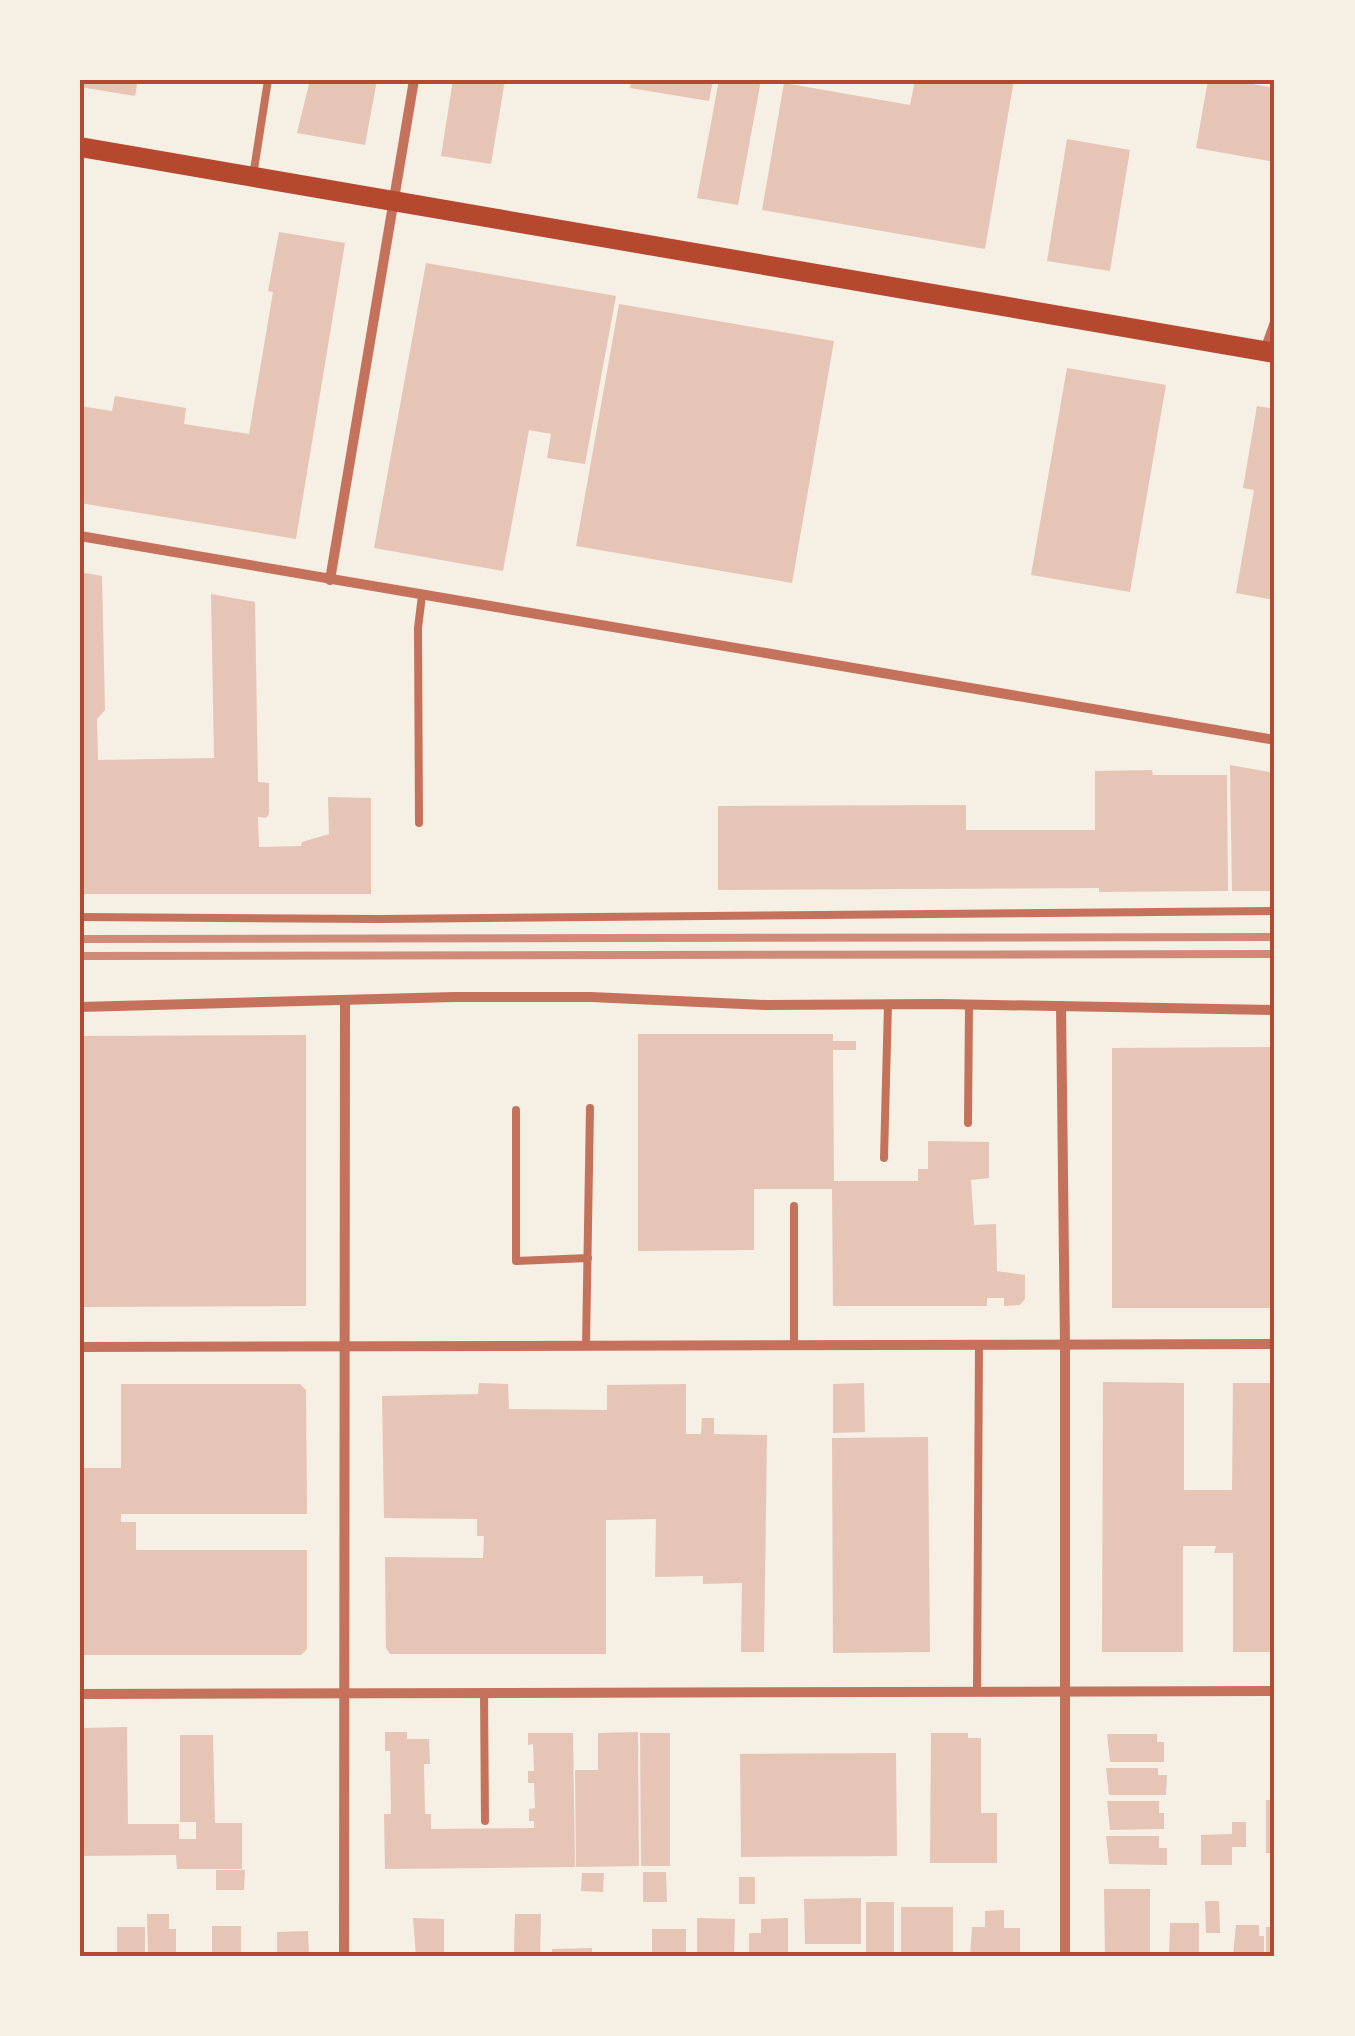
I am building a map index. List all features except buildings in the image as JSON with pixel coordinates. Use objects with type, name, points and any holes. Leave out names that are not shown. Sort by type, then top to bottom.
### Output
[{"type":"main road","points":[[80,146],[1269,352]]},
{"type":"street","points":[[330,580],[414,80]]},
{"type":"street","points":[[80,536],[1275,740]]},
{"type":"street","points":[[80,1007],[592,998],[766,1005],[1275,1010]]},
{"type":"street","points":[[344,1956],[345,1001]]},
{"type":"street","points":[[1061,1006],[1065,1956]]},
{"type":"street","points":[[80,1347],[1275,1344]]},
{"type":"street","points":[[80,1694],[1275,1691]]},
{"type":"lane","points":[[253,176],[268,80]]},
{"type":"lane","points":[[1269,352],[1275,318]]},
{"type":"lane","points":[[418,823],[418,628],[422,596]]},
{"type":"lane","points":[[80,918],[379,919],[1275,910]]},
{"type":"lane","points":[[884,1158],[888,1004]]},
{"type":"lane","points":[[968,1123],[969,1004]]},
{"type":"lane","points":[[586,1346],[590,1108]]},
{"type":"lane","points":[[516,1110],[516,1261],[588,1258]]},
{"type":"lane","points":[[794,1206],[794,1345]]},
{"type":"lane","points":[[977,1692],[980,1345]]},
{"type":"lane","points":[[484,1693],[484,1821]]},
{"type":"railway","points":[[80,939],[1275,937]]},
{"type":"railway","points":[[80,956],[1275,954]]}]
